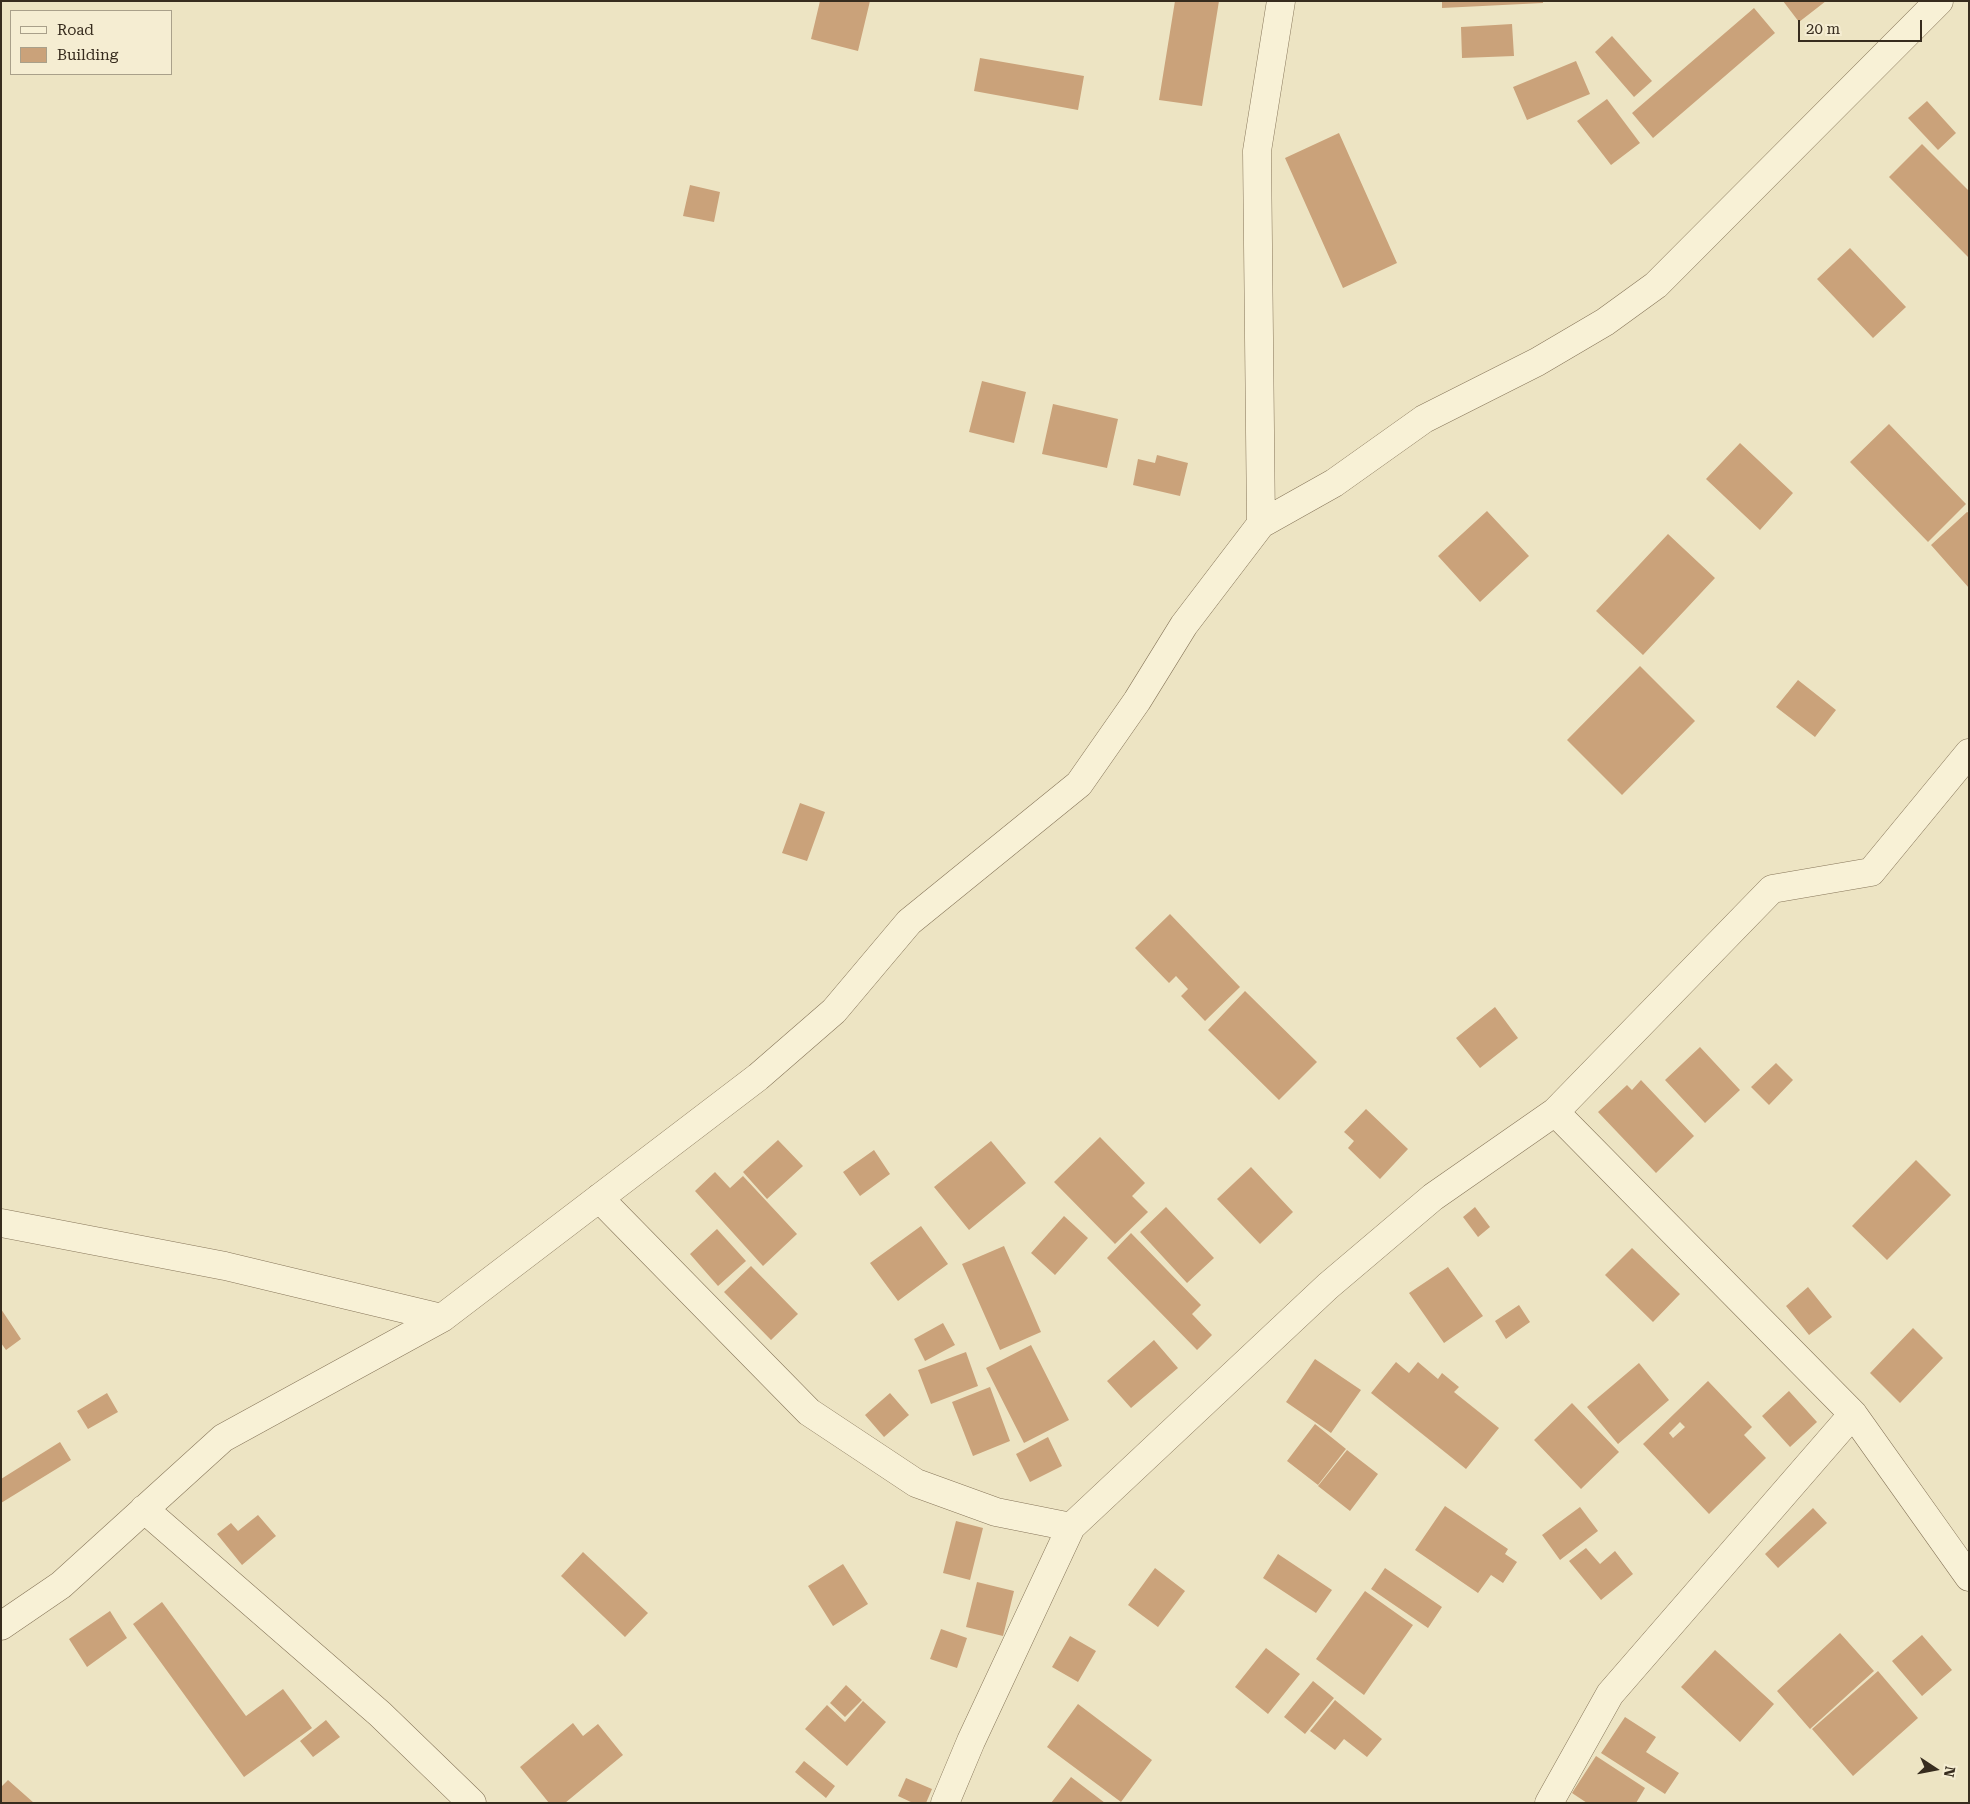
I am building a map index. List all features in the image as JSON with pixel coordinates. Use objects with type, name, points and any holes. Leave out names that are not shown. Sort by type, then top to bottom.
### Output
[{"type":"street","points":[[1261,524],[1257,151],[1282,1]]},
{"type":"street","points":[[1,1626],[61,1585],[223,1438],[442,1318],[758,1077],[834,1011],[910,922],[1080,784],[1137,701],[1184,625],[1261,524],[1334,483],[1424,419],[1537,362],[1605,322],[1656,285],[1940,1]]},
{"type":"street","points":[[945,1803],[971,1740],[1071,1527],[1328,1286],[1433,1197],[1555,1112],[1772,889],[1871,872],[1969,753]]},
{"type":"street","points":[[1555,1112],[1853,1414],[1969,1577]]},
{"type":"street","points":[[599,1198],[809,1412],[916,1483],[996,1512],[1071,1527]]},
{"type":"street","points":[[1,1223],[225,1266],[442,1318]]},
{"type":"street","points":[[1549,1803],[1610,1694],[1853,1414]]},
{"type":"street","points":[[144,1509],[380,1714],[472,1803]]},
{"type":"building","points":[[820,1],[870,1],[858,51],[811,39]]},
{"type":"building","points":[[1175,1],[1219,1],[1202,106],[1159,100]]},
{"type":"building","points":[[1442,1],[1543,1],[1543,3],[1442,8]]},
{"type":"building","points":[[1783,1],[1826,1],[1799,22]]},
{"type":"building","points":[[1754,8],[1775,33],[1653,138],[1632,113]]},
{"type":"building","points":[[1512,24],[1514,56],[1462,58],[1461,27]]},
{"type":"building","points":[[1612,36],[1652,81],[1634,97],[1595,52]]},
{"type":"building","points":[[980,58],[1084,76],[1078,110],[974,91]]},
{"type":"building","points":[[1576,61],[1590,94],[1527,120],[1513,87]]},
{"type":"building","points":[[1607,99],[1640,143],[1611,165],[1577,121]]},
{"type":"building","points":[[1927,101],[1956,133],[1938,150],[1908,118]]},
{"type":"building","points":[[1339,133],[1397,263],[1343,288],[1285,158]]},
{"type":"building","points":[[1922,144],[1969,191],[1969,258],[1889,177]]},
{"type":"building","points":[[690,185],[720,192],[714,222],[683,216]]},
{"type":"building","points":[[1850,248],[1906,307],[1873,338],[1817,279]]},
{"type":"building","points":[[982,381],[1026,392],[1014,443],[969,432]]},
{"type":"building","points":[[1053,404],[1118,419],[1107,468],[1042,454]]},
{"type":"building","points":[[1889,424],[1966,504],[1928,542],[1850,462]]},
{"type":"building","points":[[1740,443],[1793,493],[1760,530],[1706,479]]},
{"type":"building","points":[[1157,455],[1188,463],[1180,496],[1133,485],[1138,459],[1155,463]]},
{"type":"building","points":[[1487,511],[1529,556],[1480,602],[1438,556]]},
{"type":"building","points":[[1967,512],[1969,513],[1969,588],[1931,545]]},
{"type":"building","points":[[1668,534],[1715,578],[1643,655],[1596,611]]},
{"type":"building","points":[[1640,666],[1695,721],[1622,795],[1567,740]]},
{"type":"building","points":[[1798,680],[1836,710],[1815,737],[1776,707]]},
{"type":"building","points":[[800,803],[825,812],[807,861],[782,853]]},
{"type":"building","points":[[1170,914],[1240,987],[1205,1021],[1181,996],[1188,989],[1176,976],[1169,983],[1135,948]]},
{"type":"building","points":[[1245,991],[1317,1062],[1279,1100],[1208,1030]]},
{"type":"building","points":[[1495,1007],[1518,1038],[1480,1068],[1456,1038]]},
{"type":"building","points":[[1700,1047],[1740,1090],[1705,1123],[1665,1080]]},
{"type":"building","points":[[1776,1063],[1793,1080],[1769,1105],[1751,1087]]},
{"type":"building","points":[[1641,1080],[1694,1136],[1656,1173],[1598,1112],[1627,1085],[1632,1090]]},
{"type":"building","points":[[1366,1109],[1408,1149],[1380,1179],[1348,1148],[1354,1141],[1344,1132]]},
{"type":"building","points":[[1100,1137],[1145,1183],[1132,1196],[1148,1212],[1115,1244],[1054,1182]]},
{"type":"building","points":[[778,1140],[803,1166],[767,1199],[743,1172]]},
{"type":"building","points":[[991,1141],[1026,1183],[969,1230],[934,1187]]},
{"type":"building","points":[[874,1150],[890,1174],[860,1196],[843,1172]]},
{"type":"building","points":[[1916,1160],[1951,1195],[1887,1260],[1852,1226]]},
{"type":"building","points":[[1251,1167],[1293,1212],[1260,1244],[1217,1199]]},
{"type":"building","points":[[715,1172],[730,1188],[743,1176],[797,1234],[763,1266],[695,1191]]},
{"type":"building","points":[[1166,1207],[1214,1258],[1187,1283],[1140,1232]]},
{"type":"building","points":[[1475,1207],[1490,1227],[1478,1237],[1463,1217]]},
{"type":"building","points":[[1064,1216],[1088,1238],[1055,1275],[1031,1253]]},
{"type":"building","points":[[921,1226],[948,1264],[898,1301],[870,1263]]},
{"type":"building","points":[[717,1229],[746,1261],[718,1286],[690,1254]]},
{"type":"building","points":[[1131,1233],[1201,1305],[1192,1314],[1212,1335],[1197,1350],[1107,1258]]},
{"type":"building","points":[[1004,1246],[1041,1332],[1000,1350],[962,1264]]},
{"type":"building","points":[[1632,1248],[1680,1294],[1653,1322],[1605,1275]]},
{"type":"building","points":[[751,1266],[798,1314],[771,1340],[724,1292]]},
{"type":"building","points":[[1448,1267],[1483,1316],[1444,1343],[1409,1293]]},
{"type":"building","points":[[1808,1287],[1832,1317],[1809,1335],[1786,1306]]},
{"type":"building","points":[[1519,1305],[1530,1322],[1506,1339],[1495,1321]]},
{"type":"building","points":[[1,1309],[21,1339],[6,1350],[1,1343]]},
{"type":"building","points":[[943,1323],[955,1345],[925,1361],[914,1339]]},
{"type":"building","points":[[1913,1328],[1943,1358],[1900,1403],[1870,1373]]},
{"type":"building","points":[[1154,1340],[1178,1368],[1131,1408],[1107,1381]]},
{"type":"building","points":[[1031,1345],[1069,1420],[1024,1443],[986,1368]]},
{"type":"building","points":[[966,1352],[978,1386],[931,1404],[918,1370]]},
{"type":"building","points":[[1315,1359],[1361,1390],[1331,1433],[1286,1402]]},
{"type":"building","points":[[1396,1362],[1409,1373],[1418,1362],[1438,1379],[1442,1373],[1459,1387],[1454,1392],[1499,1428],[1466,1469],[1371,1393]]},
{"type":"building","points":[[1639,1363],[1669,1400],[1618,1444],[1587,1407]]},
{"type":"building","points":[[1708,1381],[1752,1427],[1744,1435],[1766,1458],[1709,1514],[1643,1444]],"holes":[[[1680,1422],[1685,1427],[1673,1438],[1669,1433]]]},
{"type":"building","points":[[990,1387],[1010,1441],[973,1456],[952,1402]]},
{"type":"building","points":[[1789,1391],[1817,1422],[1790,1447],[1762,1416]]},
{"type":"building","points":[[107,1393],[118,1412],[88,1429],[77,1411]]},
{"type":"building","points":[[890,1393],[909,1415],[884,1437],[865,1415]]},
{"type":"building","points":[[1572,1403],[1619,1452],[1581,1489],[1534,1440]]},
{"type":"building","points":[[1315,1424],[1346,1449],[1318,1485],[1287,1461]]},
{"type":"building","points":[[1048,1437],[1062,1466],[1030,1482],[1016,1454]]},
{"type":"building","points":[[60,1442],[71,1460],[1,1503],[1,1479]]},
{"type":"building","points":[[1347,1450],[1378,1474],[1350,1511],[1318,1486]]},
{"type":"building","points":[[1445,1506],[1508,1549],[1505,1554],[1517,1562],[1503,1583],[1491,1575],[1478,1593],[1415,1550]]},
{"type":"building","points":[[1580,1507],[1598,1531],[1560,1560],[1542,1535]]},
{"type":"building","points":[[1813,1508],[1827,1523],[1778,1568],[1765,1554]]},
{"type":"building","points":[[258,1515],[276,1536],[242,1565],[217,1534],[231,1523],[238,1531]]},
{"type":"building","points":[[956,1521],[983,1528],[970,1580],[943,1573]]},
{"type":"building","points":[[1586,1548],[1600,1564],[1615,1551],[1633,1574],[1601,1600],[1569,1561]]},
{"type":"building","points":[[583,1552],[648,1613],[625,1637],[561,1576]]},
{"type":"building","points":[[1278,1554],[1332,1590],[1316,1613],[1263,1578]]},
{"type":"building","points":[[843,1564],[868,1604],[833,1626],[808,1586]]},
{"type":"building","points":[[1155,1568],[1185,1591],[1158,1627],[1128,1605]]},
{"type":"building","points":[[1385,1568],[1442,1607],[1428,1628],[1371,1589]]},
{"type":"building","points":[[977,1582],[1014,1591],[1003,1636],[966,1627]]},
{"type":"building","points":[[1365,1591],[1413,1625],[1364,1695],[1316,1659]]},
{"type":"building","points":[[162,1602],[246,1716],[283,1689],[312,1728],[244,1777],[133,1624]]},
{"type":"building","points":[[110,1611],[127,1638],[87,1667],[69,1639]]},
{"type":"building","points":[[941,1629],[967,1638],[957,1668],[930,1659]]},
{"type":"building","points":[[1840,1633],[1874,1671],[1810,1729],[1777,1691]]},
{"type":"building","points":[[1922,1635],[1952,1670],[1922,1696],[1892,1661]]},
{"type":"building","points":[[1070,1636],[1096,1651],[1078,1682],[1052,1667]]},
{"type":"building","points":[[1266,1648],[1300,1674],[1268,1714],[1235,1687]]},
{"type":"building","points":[[1715,1650],[1774,1704],[1740,1742],[1681,1687]]},
{"type":"building","points":[[1878,1671],[1918,1718],[1853,1776],[1812,1729]]},
{"type":"building","points":[[1313,1681],[1334,1698],[1305,1734],[1284,1717]]},
{"type":"building","points":[[846,1685],[862,1700],[845,1717],[830,1703]]},
{"type":"building","points":[[1335,1700],[1382,1739],[1367,1757],[1344,1739],[1335,1750],[1310,1731]]},
{"type":"building","points":[[863,1701],[886,1722],[847,1766],[805,1729],[827,1705],[845,1722]]},
{"type":"building","points":[[1078,1704],[1152,1760],[1121,1802],[1047,1747]]},
{"type":"building","points":[[1625,1717],[1656,1737],[1646,1752],[1679,1773],[1665,1794],[1601,1753]]},
{"type":"building","points":[[326,1720],[340,1737],[313,1757],[300,1741]]},
{"type":"building","points":[[573,1723],[583,1736],[598,1724],[623,1755],[565,1803],[549,1803],[520,1767]]},
{"type":"building","points":[[1596,1756],[1645,1788],[1636,1803],[1587,1803],[1572,1793]]},
{"type":"building","points":[[804,1761],[835,1786],[826,1798],[795,1772]]},
{"type":"building","points":[[1071,1777],[1105,1803],[1051,1803]]},
{"type":"building","points":[[906,1778],[932,1789],[926,1803],[913,1803],[898,1796]]},
{"type":"building","points":[[8,1780],[34,1803],[1,1803],[1,1787]]}]
